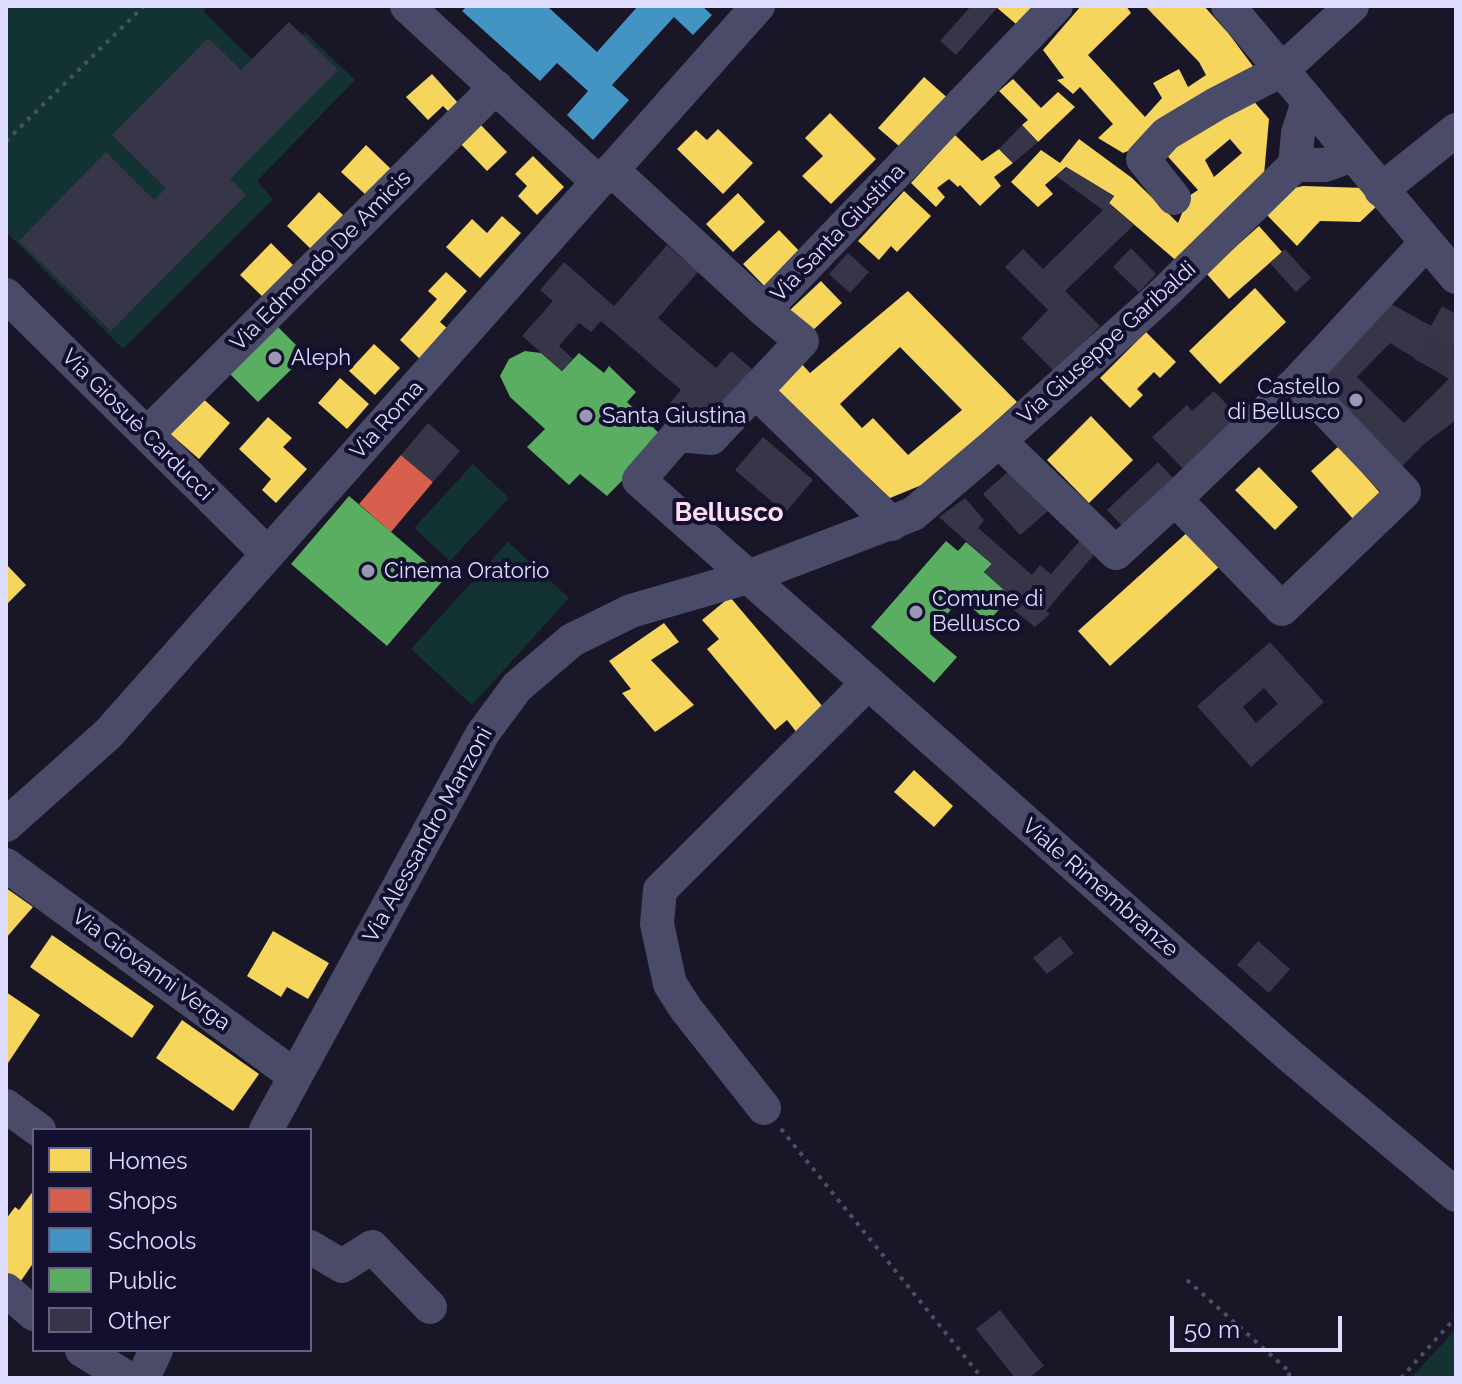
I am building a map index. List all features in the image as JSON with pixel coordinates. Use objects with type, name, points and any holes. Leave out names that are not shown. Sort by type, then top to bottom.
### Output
[{"type":"street","name":"Via Santa Giustina","points":[[407,6],[496,87],[764,310],[1056,6]]},
{"type":"street","name":"Via Roma","points":[[12,808],[108,734],[758,6]]},
{"type":"street","points":[[1228,6],[1456,277]]},
{"type":"street","points":[[1174,198],[1143,159],[1166,134],[1282,70],[1352,6]]},
{"type":"street","name":"Via Edmondo De Amicis","points":[[147,434],[496,87]]},
{"type":"street","points":[[1308,102],[1298,133],[1295,165],[1325,165],[1352,155]]},
{"type":"street","points":[[1381,190],[1456,130]]},
{"type":"street","name":"Via Giuseppe Garibaldi","points":[[902,519],[999,441],[1159,298],[1295,165]]},
{"type":"street","points":[[999,441],[1116,553],[1298,381],[1426,243]]},
{"type":"street","name":"Via Giosuè Carducci","points":[[6,295],[268,554]]},
{"type":"street","points":[[764,310],[802,341],[755,391],[902,519]]},
{"type":"street","points":[[1175,499],[1282,609],[1304,588],[1404,492],[1298,381]]},
{"type":"street","name":"Viale Rimembranze","points":[[755,391],[711,438],[678,435],[639,480],[1289,1055],[1456,1195]]},
{"type":"street","name":"Via Alessandro Manzoni","points":[[267,1128],[483,733],[517,687],[572,640],[631,611],[748,577],[902,519]]},
{"type":"street","points":[[764,1108],[670,984],[657,924],[660,890],[868,683]]},
{"type":"street","name":"Via Giovanni Verga","points":[[6,865],[295,1076]]},
{"type":"street","points":[[6,1106],[36,1128]]},
{"type":"street","points":[[312,1248],[342,1266],[372,1247],[430,1307]]},
{"type":"street","points":[[6,1290],[32,1312]]},
{"type":"street","points":[[85,1352],[127,1378]]},
{"type":"street","points":[[143,1378],[155,1352]]},
{"type":"path","points":[[6,141],[144,6]]},
{"type":"path","points":[[764,1108],[982,1378]]},
{"type":"path","points":[[1187,1280],[1296,1378]]},
{"type":"path","points":[[1401,1378],[1456,1317]]},
{"type":"path","points":[[1285,1378],[1291,1373]]},
{"type":"green space","points":[[6,6],[208,6],[203,11],[264,71],[305,32],[355,80],[257,181],[273,199],[123,349],[6,232]]},
{"type":"green space","points":[[473,464],[509,498],[450,561],[414,528]]},
{"type":"green space","points":[[508,542],[569,598],[472,705],[411,649]]},
{"type":"green space","points":[[1456,1329],[1456,1378],[1411,1378]]},
{"type":"building: Homes","points":[[995,6],[1044,6],[1023,30]]},
{"type":"building: Homes","points":[[1081,6],[1126,6],[1131,13],[1088,55],[1145,117],[1162,98],[1153,83],[1179,69],[1188,87],[1206,75],[1199,62],[1145,6],[1204,6],[1261,77],[1141,146],[1123,153],[1098,138],[1113,124],[1080,87],[1073,94],[1057,80],[1064,78],[1043,50]]},
{"type":"building: Homes","points":[[432,74],[459,104],[450,113],[443,106],[428,120],[406,97]]},
{"type":"building: Homes","points":[[924,77],[951,101],[906,152],[878,128]]},
{"type":"building: Homes","points":[[1013,79],[1041,108],[1058,92],[1075,107],[1038,142],[1022,125],[1028,120],[999,91]]},
{"type":"building: Homes","points":[[1251,98],[1269,119],[1264,175],[1179,263],[1109,203],[1114,196],[1066,167],[1045,185],[1053,194],[1038,207],[1011,182],[1041,150],[1060,163],[1079,139],[1132,178],[1178,223],[1189,196],[1198,190],[1162,150]],"holes":[[[1230,139],[1242,153],[1214,177],[1205,160]]]},
{"type":"building: Homes","points":[[830,113],[876,159],[831,204],[802,176],[823,156],[805,138]]},
{"type":"building: Homes","points":[[478,122],[507,152],[487,171],[458,141]]},
{"type":"building: Homes","points":[[718,129],[753,163],[723,194],[677,149],[696,130],[707,140]]},
{"type":"building: Homes","points":[[955,135],[982,161],[999,149],[1013,163],[994,177],[1001,186],[980,206],[960,185],[958,187],[949,179],[937,188],[945,197],[936,207],[911,183]]},
{"type":"building: Homes","points":[[366,145],[391,169],[366,195],[341,172]]},
{"type":"building: Homes","points":[[533,156],[564,187],[537,215],[518,196],[527,186],[515,174]]},
{"type":"building: Homes","points":[[1294,188],[1365,188],[1378,205],[1360,222],[1320,221],[1297,246],[1265,213]]},
{"type":"building: Homes","points":[[904,191],[931,216],[897,252],[891,246],[879,260],[858,241]]},
{"type":"building: Homes","points":[[319,192],[343,215],[311,249],[287,226]]},
{"type":"building: Homes","points":[[738,193],[765,222],[733,252],[706,224]]},
{"type":"building: Homes","points":[[502,216],[521,233],[480,278],[446,247],[472,219],[487,233]]},
{"type":"building: Homes","points":[[1259,226],[1282,252],[1229,299],[1206,273]]},
{"type":"building: Homes","points":[[779,230],[807,259],[771,293],[743,264]]},
{"type":"building: Homes","points":[[271,243],[293,265],[263,297],[240,275]]},
{"type":"building: Homes","points":[[446,272],[467,291],[440,322],[448,329],[421,360],[400,340],[437,299],[428,291]]},
{"type":"building: Homes","points":[[821,281],[842,303],[810,333],[790,310]]},
{"type":"building: Homes","points":[[1255,288],[1286,322],[1220,384],[1189,351]]},
{"type":"building: Homes","points":[[908,291],[1017,402],[929,482],[890,498],[838,449],[766,391],[797,359],[810,373]],"holes":[[[900,347],[962,410],[908,455],[873,418],[862,428],[840,404]]]},
{"type":"building: Homes","points":[[1146,332],[1176,362],[1160,378],[1154,372],[1137,389],[1143,395],[1130,408],[1100,378]]},
{"type":"building: Homes","points":[[374,344],[400,368],[375,395],[349,371]]},
{"type":"building: Homes","points":[[340,378],[369,404],[347,429],[318,403]]},
{"type":"building: Homes","points":[[199,395],[230,423],[199,459],[167,431]]},
{"type":"building: Homes","points":[[1091,416],[1133,460],[1089,503],[1047,460]]},
{"type":"building: Homes","points":[[268,417],[292,438],[283,447],[307,469],[276,503],[262,490],[271,479],[239,449]]},
{"type":"building: Homes","points":[[1339,446],[1381,494],[1353,519],[1311,471]]},
{"type":"building: Homes","points":[[1259,467],[1298,507],[1275,530],[1235,490]]},
{"type":"building: Homes","points":[[1190,530],[1221,565],[1110,666],[1078,631]]},
{"type":"building: Homes","points":[[6,564],[26,585],[6,605]]},
{"type":"building: Homes","points":[[730,597],[829,714],[801,738],[787,720],[775,730],[707,649],[719,639],[702,620]]},
{"type":"building: Homes","points":[[664,623],[679,642],[651,660],[694,705],[655,732],[622,693],[631,689],[609,661]]},
{"type":"building: Homes","points":[[914,770],[953,806],[934,827],[894,792]]},
{"type":"building: Homes","points":[[6,888],[33,907],[6,938]]},
{"type":"building: Homes","points":[[273,931],[329,963],[308,999],[287,987],[281,997],[247,976]]},
{"type":"building: Homes","points":[[52,935],[154,1006],[132,1038],[30,967]]},
{"type":"building: Homes","points":[[6,992],[40,1015],[6,1066]]},
{"type":"building: Homes","points":[[182,1020],[259,1074],[233,1111],[156,1058]]},
{"type":"building: Homes","points":[[32,1193],[32,1265],[18,1285],[6,1276],[6,1219],[15,1207],[19,1210]]},
{"type":"building: Shops","points":[[401,455],[433,482],[391,532],[359,504]]},
{"type":"building: Schools","points":[[467,6],[547,6],[597,52],[638,6],[702,6],[712,15],[693,35],[674,17],[612,85],[629,100],[593,140],[567,115],[588,91],[557,63],[540,81],[462,11]]},
{"type":"building: Public","points":[[276,325],[306,355],[258,402],[228,372]]},
{"type":"building: Public","name":"Santa Giustina","points":[[525,351],[541,353],[562,371],[579,353],[604,373],[609,366],[636,392],[627,402],[664,438],[607,496],[580,474],[569,485],[527,447],[545,429],[510,397],[500,376],[509,359]]},
{"type":"building: Public","name":"Cinema Oratorio","points":[[349,496],[445,578],[387,646],[291,564]]},
{"type":"building: Public","name":"Comune di Bellusco","points":[[946,541],[958,551],[966,542],[992,564],[984,572],[1011,596],[988,622],[961,598],[930,634],[957,657],[934,683],[871,627]]},
{"type":"building: Other","points":[[971,6],[997,8],[956,55],[940,41]]},
{"type":"building: Other","points":[[289,22],[338,70],[230,179],[246,195],[111,331],[19,241],[106,152],[154,200],[166,188],[112,135],[208,38],[241,70]]},
{"type":"building: Other","points":[[1022,125],[1038,142],[1013,163],[999,149]]},
{"type":"building: Other","points":[[1066,167],[1114,196],[1109,203],[1134,225],[1065,291],[1100,326],[1055,372],[1021,338],[1048,310],[1005,267],[1023,249],[1043,269],[1103,210],[1056,176]]},
{"type":"building: Other","points":[[667,245],[698,272],[658,318],[716,368],[731,351],[754,371],[701,432],[669,404],[681,390],[601,321],[591,332],[579,323],[559,346],[573,359],[562,371],[522,336],[553,301],[540,290],[564,262],[614,306]]},
{"type":"building: Other","points":[[1131,248],[1156,274],[1139,292],[1113,267]]},
{"type":"building: Other","points":[[1285,249],[1311,278],[1296,292],[1270,263]]},
{"type":"building: Other","points":[[848,253],[869,272],[850,293],[829,274]]},
{"type":"building: Other","name":"Castello di Bellusco","points":[[1386,301],[1431,326],[1442,306],[1456,314],[1456,420],[1424,444],[1401,467],[1311,377]],"holes":[[[1390,343],[1449,379],[1404,423],[1357,377]]]},
{"type":"building: Other","points":[[1214,391],[1241,419],[1185,471],[1152,437],[1187,405],[1192,411]]},
{"type":"building: Other","points":[[428,423],[460,451],[433,482],[401,455]]},
{"type":"building: Other","points":[[763,437],[813,480],[785,513],[735,470]]},
{"type":"building: Other","points":[[1158,462],[1174,479],[1123,527],[1107,510]]},
{"type":"building: Other","points":[[1011,469],[1048,511],[1020,535],[983,494]]},
{"type":"building: Other","points":[[965,498],[984,520],[978,528],[1032,575],[1040,565],[1051,574],[1083,537],[1098,550],[1046,611],[1050,614],[1035,627],[1005,603],[1011,596],[984,572],[992,564],[939,517]]},
{"type":"building: Other","points":[[1270,642],[1324,702],[1251,767],[1197,706]],"holes":[[[1264,688],[1278,704],[1256,723],[1243,707]]]},
{"type":"building: Other","points":[[1060,936],[1074,953],[1047,974],[1033,958]]},
{"type":"building: Other","points":[[1258,941],[1290,969],[1269,993],[1237,965]]},
{"type":"building: Other","points":[[1000,1310],[1044,1366],[1029,1378],[1015,1378],[976,1329]]},
{"type":"tunnel","points":[[1429,367],[1456,317]]},
{"type":"place","name":"Aleph","points":[[275,358]]},
{"type":"place","name":"Castello di Bellusco","points":[[1356,400]]},
{"type":"place","name":"Santa Giustina","points":[[586,416]]},
{"type":"place","name":"Cinema Oratorio","points":[[368,571]]},
{"type":"place","name":"Comune di Bellusco","points":[[916,612]]},
{"type":"district","name":"Bellusco","points":[[729,513]]}]
